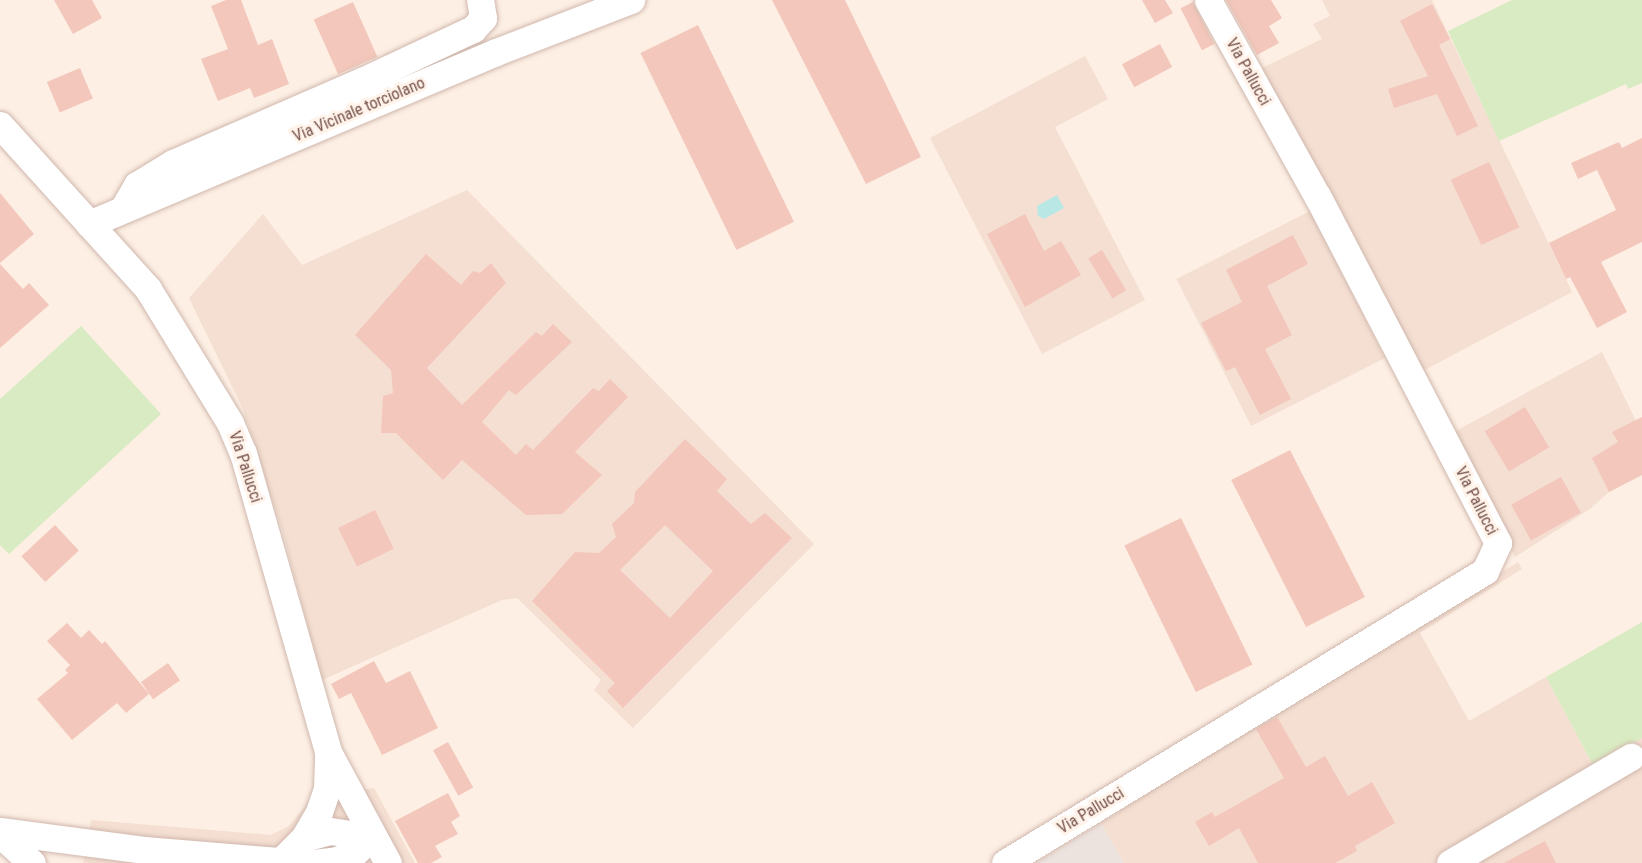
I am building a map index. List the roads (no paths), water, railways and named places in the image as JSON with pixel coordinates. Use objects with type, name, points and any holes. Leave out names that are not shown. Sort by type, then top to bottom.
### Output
[{"type":"street","name":"Via Vicinale torciolano","points":[[89,224],[496,52],[631,0]]},
{"type":"street","name":"Via Pallucci","points":[[1005,863],[1485,571],[1498,543],[1317,196],[1208,0]]},
{"type":"street","points":[[481,9],[496,52]]},
{"type":"street","points":[[123,210],[137,185],[173,163],[455,38],[473,28],[481,9]]},
{"type":"street","name":"Via Pallucci","points":[[0,125],[148,289],[230,423],[243,453],[328,752],[388,863]]},
{"type":"street","points":[[296,854],[319,812],[327,789],[328,752]]},
{"type":"street","points":[[1450,863],[1631,757]]},
{"type":"street","points":[[0,833],[100,854],[139,856],[296,854],[330,831],[372,837]]},
{"type":"street","points":[[0,833],[32,863]]},
{"type":"street","points":[[314,863],[337,860],[355,852],[372,837]]},
{"type":"water","points":[[1057,195],[1064,208],[1044,219],[1038,216],[1037,206]]}]
